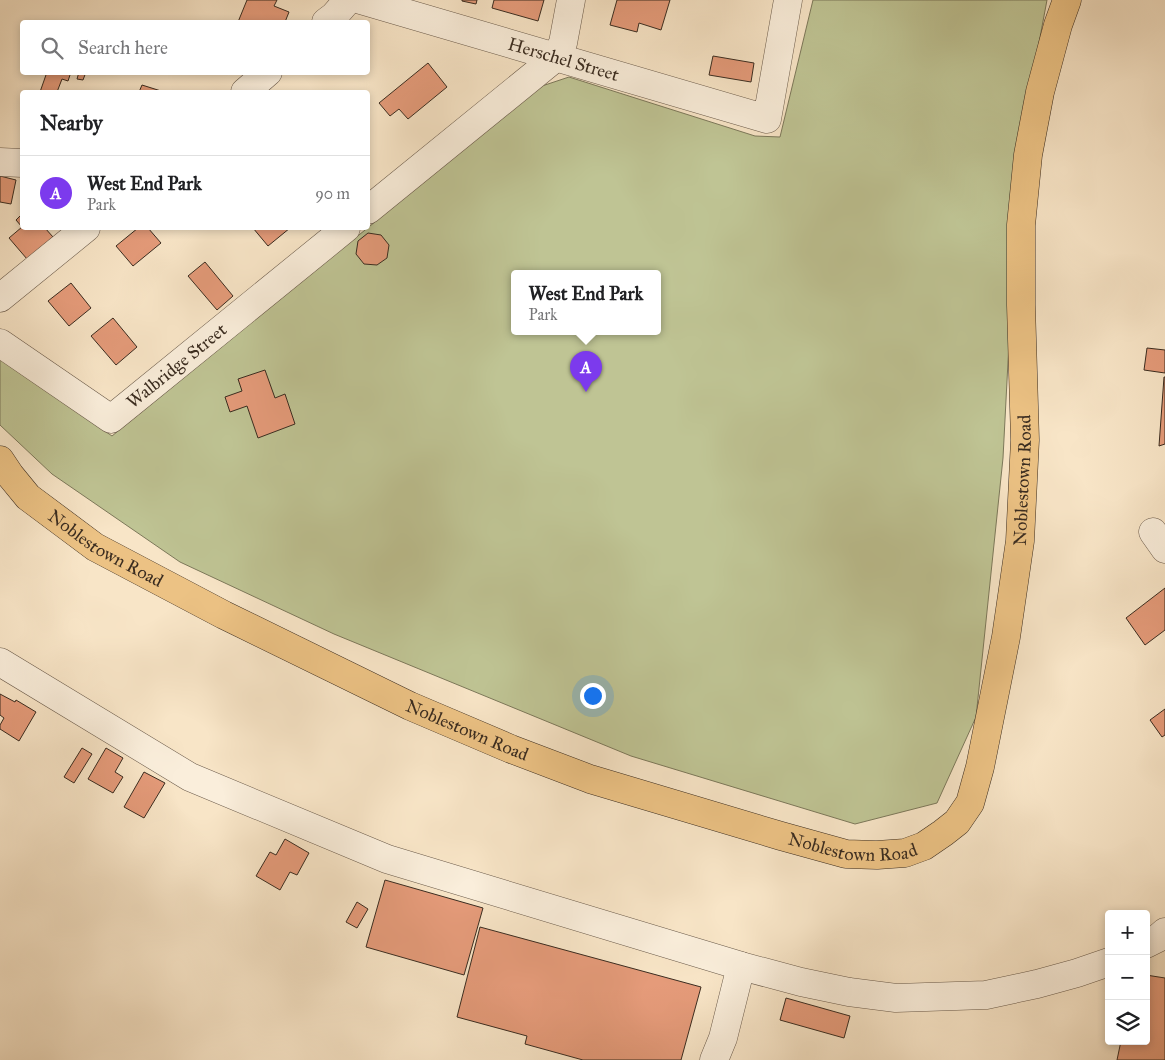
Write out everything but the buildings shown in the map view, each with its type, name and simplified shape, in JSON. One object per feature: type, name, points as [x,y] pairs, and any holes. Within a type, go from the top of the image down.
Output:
[{"type":"main road","name":"Noblestown Road","points":[[0,460],[28,497],[95,547],[224,615],[383,693],[511,749],[590,780],[846,854],[877,856],[905,852],[924,846],[957,822],[970,803],[980,767],[1006,637],[1020,541],[1025,440],[1021,225],[1028,155],[1040,92],[1058,25],[1067,0]]},
{"type":"street","points":[[329,20],[348,0]]},
{"type":"street","name":"Herschel Street","points":[[361,0],[767,119],[788,0]]},
{"type":"street","points":[[370,208],[555,58],[563,42],[571,0]]},
{"type":"street","points":[[247,90],[265,75]]},
{"type":"street","points":[[0,162],[20,164]]},
{"type":"street","points":[[0,298],[84,230]]},
{"type":"street","name":"Walbridge Street","points":[[0,343],[111,418],[344,230]]},
{"type":"street","points":[[0,662],[190,777],[387,860],[742,966],[801,982],[849,992],[896,998],[986,995],[1037,984],[1105,963]]},
{"type":"street","points":[[1150,942],[1165,932]]},
{"type":"street","points":[[714,1060],[723,1038],[742,966]]},
{"type":"green space","points":[[813,0],[1047,0],[1019,149],[1003,458],[976,717],[937,803],[855,824],[631,756],[334,634],[180,562],[52,474],[0,425],[0,359],[112,436],[365,230],[370,230],[370,226],[542,86],[569,77],[755,136],[780,137]]},
{"type":"place","name":"West End Park","points":[[586,392]]}]
